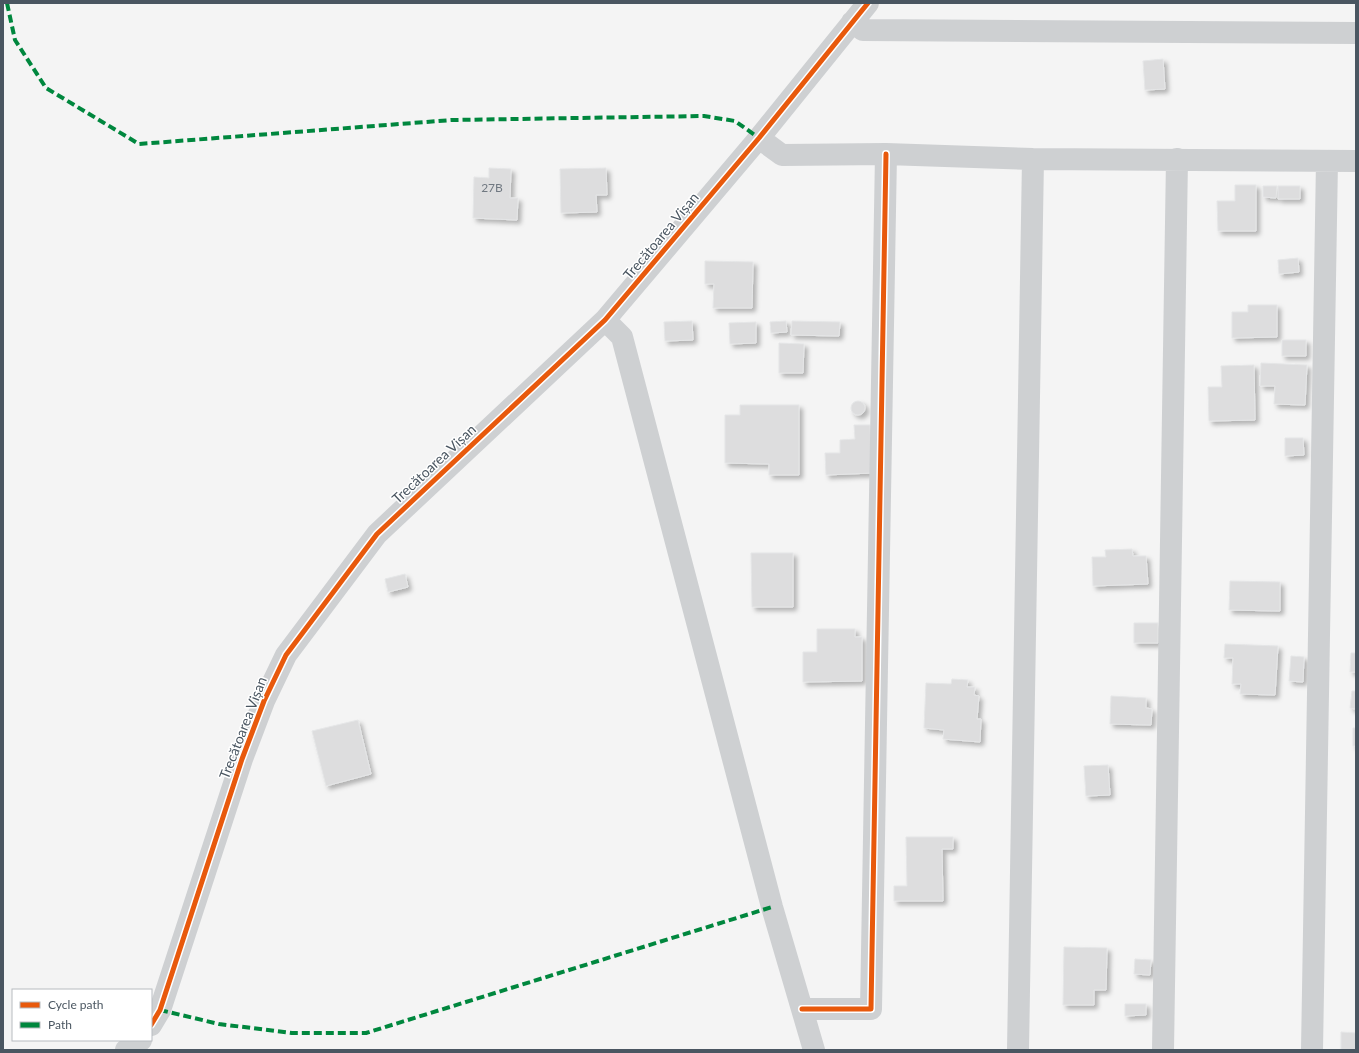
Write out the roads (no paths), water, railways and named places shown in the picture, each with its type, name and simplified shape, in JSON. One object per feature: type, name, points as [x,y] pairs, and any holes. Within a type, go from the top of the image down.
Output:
[{"type":"street","name":"Trecătoarea Vișan","points":[[152,1022],[160,1010],[242,759],[264,701],[286,655],[377,534],[605,320],[759,138],[868,3]]},
{"type":"street","points":[[852,22],[863,30],[1356,33]]},
{"type":"street","points":[[759,138],[782,155],[886,154],[1033,159],[1356,161]]},
{"type":"street","points":[[802,1009],[871,1009],[886,154]]},
{"type":"street","points":[[1018,1050],[1033,159]]},
{"type":"street","points":[[1163,1050],[1177,159]]},
{"type":"street","points":[[1312,1050],[1328,161]]},
{"type":"street","points":[[605,320],[622,337],[772,907],[814,1050]]},
{"type":"street","points":[[126,1050],[140,1041]]}]
